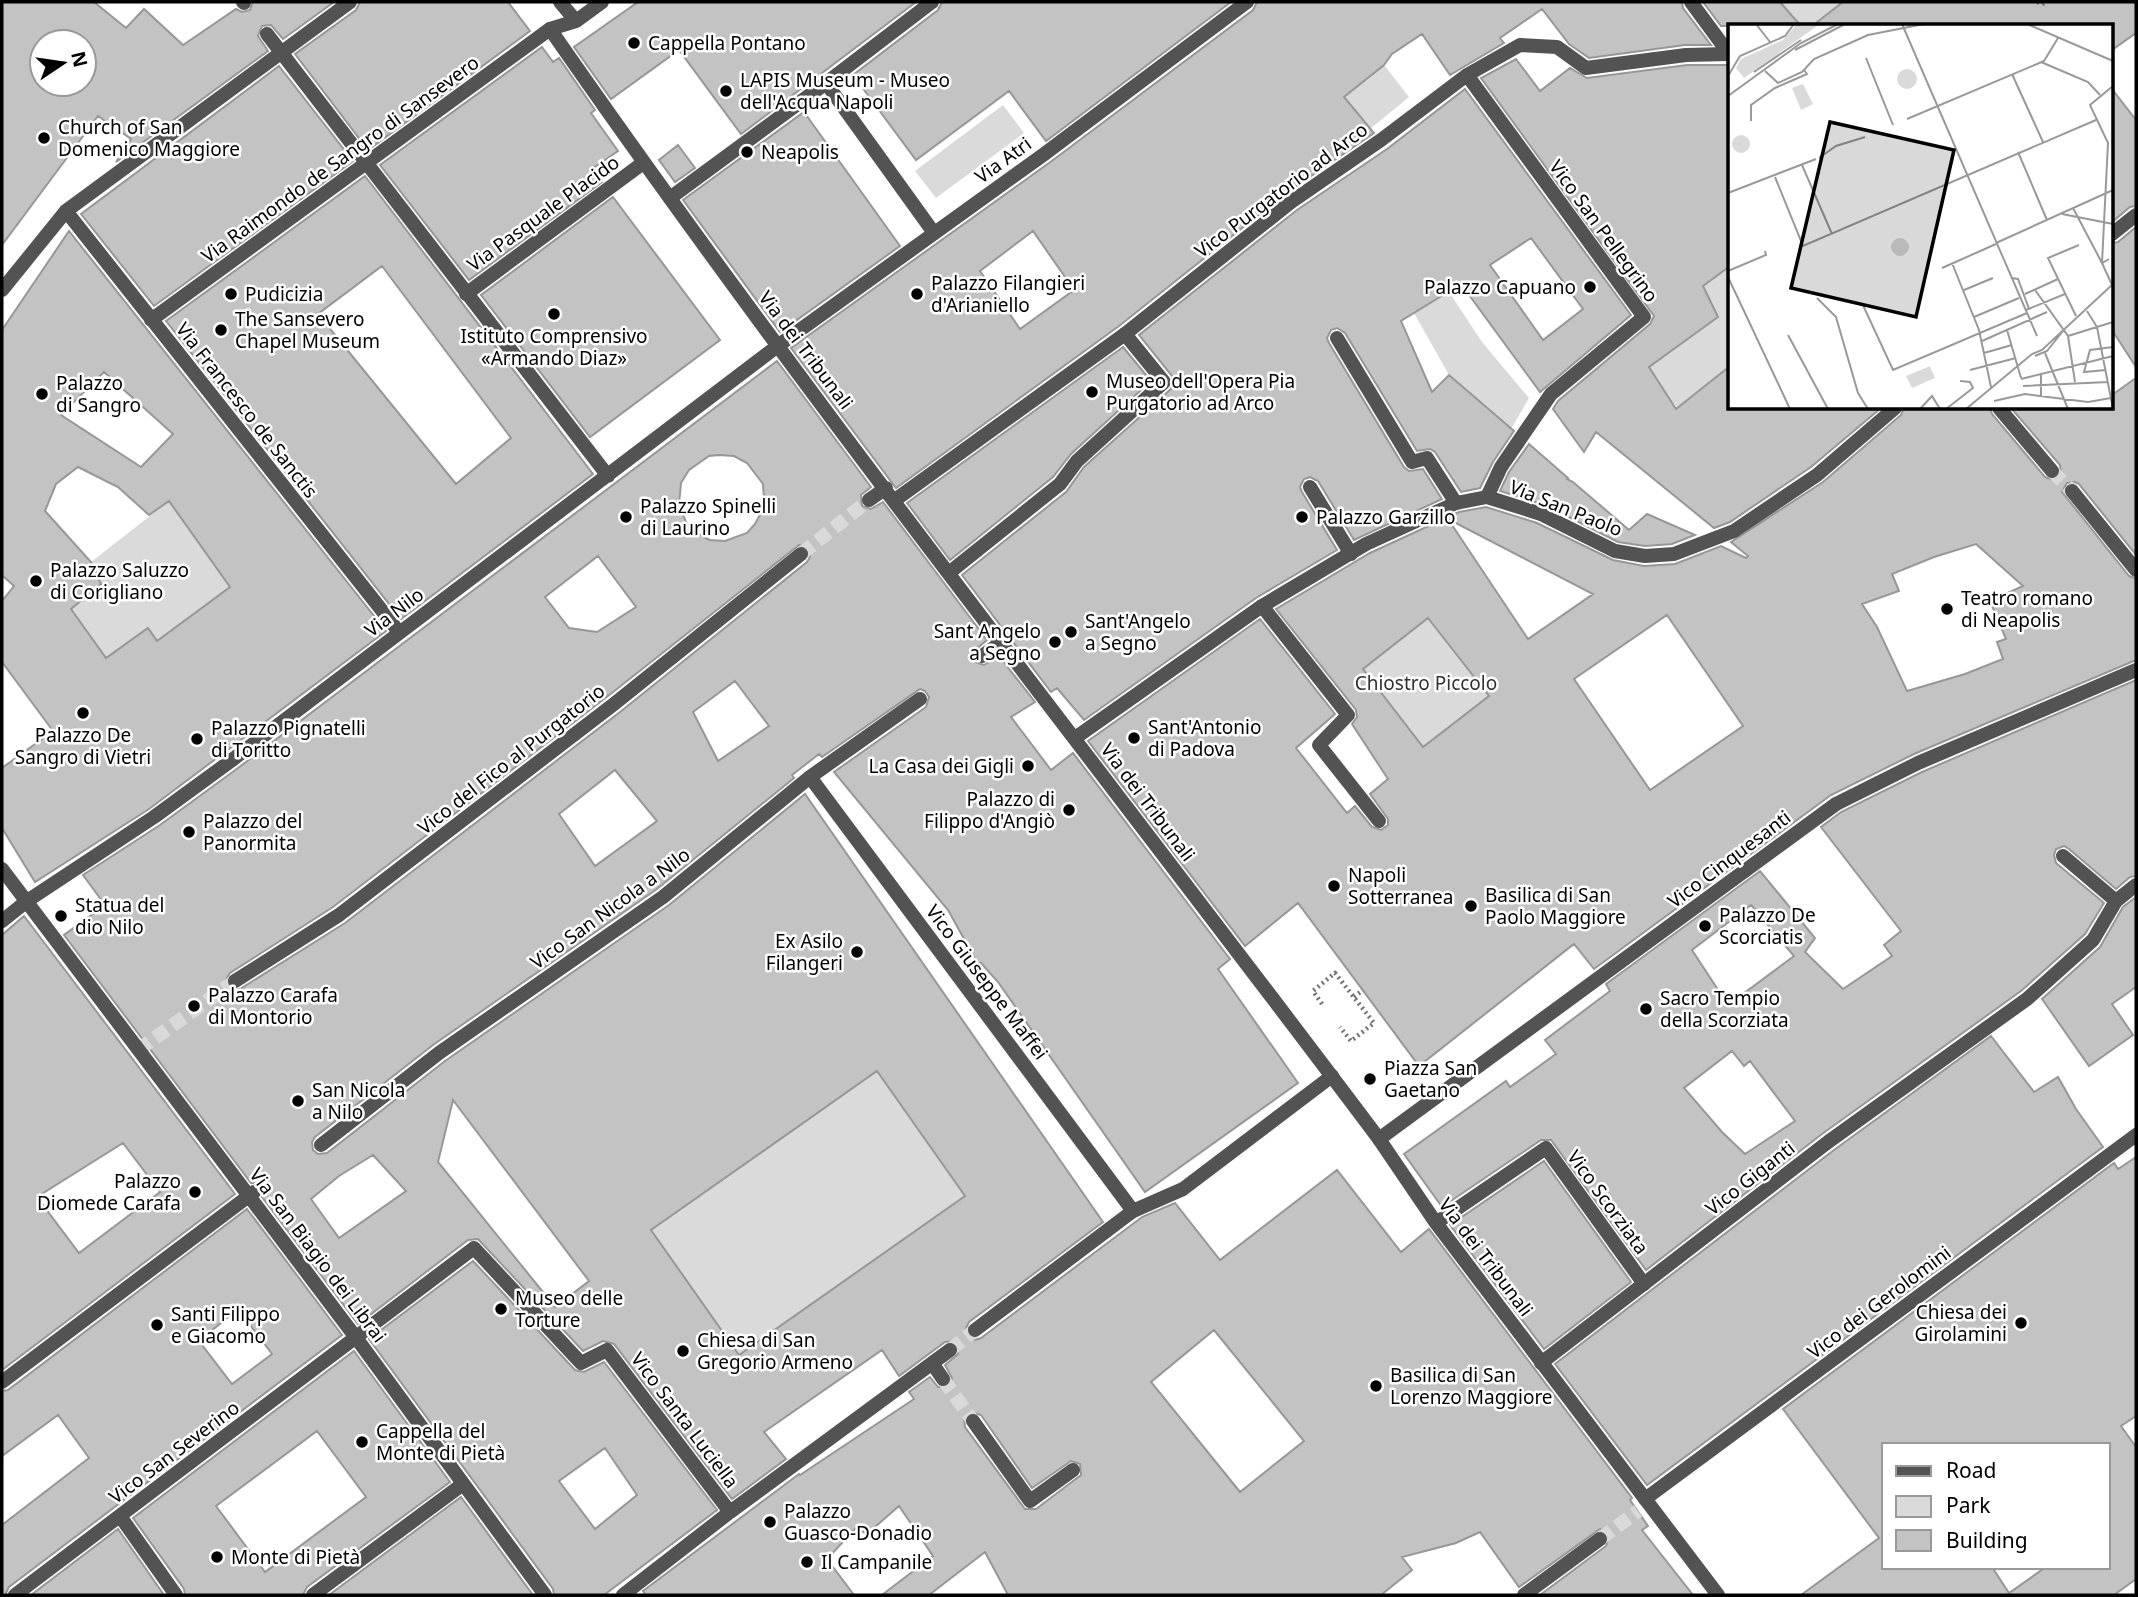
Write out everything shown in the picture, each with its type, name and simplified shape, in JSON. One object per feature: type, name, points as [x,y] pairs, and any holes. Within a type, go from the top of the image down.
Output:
[{"type":"street","points":[[2,290],[66,211],[350,2]]},
{"type":"street","points":[[560,2],[576,21]]},
{"type":"street","name":"Via Raimondo de Sangro di Sansevero","points":[[151,320],[550,29],[576,21],[602,2]]},
{"type":"street","points":[[670,198],[932,2]]},
{"type":"street","name":"Via Atri","points":[[779,345],[1043,155],[1247,2]]},
{"type":"street","points":[[1692,2],[1728,53]]},
{"type":"street","name":"Via dei Tribunali","points":[[550,29],[643,163],[1332,1076],[1436,1223],[1644,1504],[1718,1595]]},
{"type":"street","points":[[267,34],[608,476]]},
{"type":"street","name":"Vico Purgatorio ad Arco","points":[[895,500],[1125,334],[1291,202],[1381,140],[1467,75],[1520,45],[1557,47],[1586,68],[1686,55],[1728,54]]},
{"type":"street","name":"Vico San Pellegrino","points":[[1467,75],[1644,317],[1551,394],[1501,467],[1488,497]]},
{"type":"street","points":[[826,83],[934,233]]},
{"type":"street","name":"Via Pasquale Placido","points":[[466,293],[643,163]]},
{"type":"street","name":"Via Francesco de Sanctis","points":[[66,211],[399,632]]},
{"type":"street","points":[[2114,232],[2136,215]]},
{"type":"street","points":[[950,572],[1060,484],[1077,461],[1164,382],[1125,334]]},
{"type":"street","points":[[1337,338],[1412,462],[1427,458],[1455,503]]},
{"type":"street","name":"Via Nilo","points":[[2,920],[154,817],[779,345]]},
{"type":"street","name":"Via San Paolo","points":[[1075,738],[1262,606],[1351,554],[1455,503],[1488,497],[1541,514],[1615,551],[1645,556],[1674,554],[1734,531],[1817,475],[1893,410]]},
{"type":"street","points":[[2001,410],[2052,471]]},
{"type":"street","points":[[1310,487],[1351,554]]},
{"type":"street","points":[[869,500],[886,488]]},
{"type":"street","points":[[2072,491],[2136,570]]},
{"type":"street","name":"Vico del Fico al Purgatorio","points":[[235,981],[349,908],[614,704],[801,554]]},
{"type":"street","points":[[1262,606],[1348,715],[1320,745],[1379,821]]},
{"type":"street","points":[[982,656],[1002,642]]},
{"type":"street","name":"Vico Cinquesanti","points":[[1379,1139],[1836,804],[1918,763],[2136,670]]},
{"type":"street","name":"Vico San Nicola a Nilo","points":[[321,1145],[439,1053],[663,897],[810,777],[920,699]]},
{"type":"street","name":"Vico Giuseppe Maffei","points":[[810,777],[1133,1211]]},
{"type":"street","points":[[2063,856],[2116,901],[2136,885]]},
{"type":"street","name":"Via San Biagio dei Librai","points":[[2,869],[251,1194],[545,1595]]},
{"type":"street","name":"Vico Giganti","points":[[1541,1363],[1828,1142],[2027,999],[2092,940],[2116,901]]},
{"type":"street","points":[[975,1330],[1133,1211],[1183,1189],[1332,1076]]},
{"type":"street","name":"Vico dei Gerolomini","points":[[1644,1504],[2136,1135]]},
{"type":"street","name":"Vico Scorziata","points":[[1436,1223],[1546,1148],[1644,1284]]},
{"type":"street","points":[[2,1382],[251,1194]]},
{"type":"street","name":"Vico Santa Luciella","points":[[357,1339],[474,1248],[581,1363],[607,1350],[730,1512]]},
{"type":"street","name":"Vico San Severino","points":[[15,1595],[357,1339]]},
{"type":"street","points":[[623,1595],[730,1512],[950,1350]]},
{"type":"street","points":[[932,1363],[943,1378]]},
{"type":"street","points":[[974,1421],[1030,1501],[1073,1470]]},
{"type":"street","points":[[313,1595],[463,1483]]},
{"type":"street","points":[[120,1516],[176,1595]]},
{"type":"street","points":[[1524,1595],[1600,1539]]},
{"type":"path","points":[[2038,2],[2040,5],[2046,2]]},
{"type":"path","points":[[1322,1004],[1312,990],[1335,973],[1374,1023],[1350,1041],[1340,1027]]},
{"type":"path","points":[[1354,997],[1363,990]]},
{"type":"green space","points":[[1780,2],[1843,2],[1813,24],[1799,24]]},
{"type":"green space","points":[[1384,65],[1409,97],[1370,129],[1345,97]]},
{"type":"green space","points":[[1003,105],[1024,133],[936,198],[915,171]]},
{"type":"green space","points":[[1430,263],[1482,342],[1529,398],[1511,429],[1449,375],[1414,313]]},
{"type":"green space","points":[[1728,267],[1728,368],[1678,408],[1649,367],[1718,317],[1703,286]]},
{"type":"green space","points":[[169,501],[230,587],[157,641],[148,628],[106,658],[88,632],[65,646],[51,625],[101,584],[91,562]]},
{"type":"green space","name":"Chiostro Piccolo","points":[[1428,618],[1489,696],[1423,747],[1363,669]]},
{"type":"green space","points":[[877,1071],[965,1196],[739,1355],[651,1230]]},
{"type":"building","name":"Church of San Domenico Maggiore","points":[[2,2],[94,2],[126,28],[144,9],[183,45],[236,9],[242,12],[250,10],[253,2],[334,2],[283,39],[271,25],[262,26],[258,36],[268,51],[116,162],[131,139],[98,116],[2,245]]},
{"type":"building","points":[[360,2],[508,2],[530,31],[368,150],[295,54],[356,10]]},
{"type":"building","points":[[638,2],[916,2],[741,134],[679,50],[611,99],[574,47]]},
{"type":"building","points":[[942,2],[1231,2],[1046,141],[1009,91],[916,160],[853,75],[938,10]]},
{"type":"building","points":[[1257,2],[1682,2],[1683,8],[1711,45],[1685,45],[1589,58],[1569,44],[1542,9],[1500,38],[1504,43],[1450,75],[1422,34],[1392,54],[1384,65],[1344,97],[1374,133],[1285,194],[1119,326],[896,488],[791,348],[1049,163],[1253,10]],"holes":[[[1033,231],[1074,290],[1020,329],[980,271]]]},
{"type":"building","points":[[1703,2],[1780,2],[1799,24],[1728,24],[1721,26]]},
{"type":"building","points":[[1843,2],[2136,2],[2136,33],[2114,49],[2114,24],[1815,24]]},
{"type":"building","points":[[542,47],[553,62],[559,58],[595,110],[591,113],[618,151],[592,169],[602,182],[469,280],[380,165]]},
{"type":"building","points":[[1516,59],[1540,91],[1570,68],[1587,78],[1687,65],[1728,65],[1728,267],[1703,286],[1718,317],[1649,367],[1676,409],[1728,368],[1728,410],[1879,410],[1811,467],[1730,522],[1714,528],[1596,432],[1584,452],[1553,409],[1558,401],[1650,324],[1654,316],[1481,78]]},
{"type":"building","points":[[279,66],[353,161],[154,306],[81,214]]},
{"type":"building","points":[[1465,89],[1631,315],[1540,392],[1461,284],[1401,321],[1432,392],[1449,375],[1514,431],[1493,462],[1480,488],[1461,492],[1435,452],[1430,449],[1417,451],[1345,333],[1337,328],[1331,330],[1327,338],[1329,343],[1404,467],[1409,471],[1423,469],[1442,499],[1354,540],[1318,481],[1310,477],[1304,479],[1300,487],[1302,492],[1337,550],[1256,598],[1084,720],[1057,688],[1051,692],[962,575],[1066,492],[1084,467],[1171,389],[1174,381],[1172,376],[1139,335],[1297,210],[1387,149]],"holes":[[[1531,238],[1583,309],[1543,340],[1490,265]]]},
{"type":"building","points":[[2114,92],[2136,120],[2136,206],[2130,207],[2114,220]]},
{"type":"building","points":[[804,112],[900,246],[780,332],[683,200]]},
{"type":"building","points":[[678,145],[695,168],[675,182],[659,160]]},
{"type":"building","points":[[365,176],[593,474],[401,619],[166,321]],"holes":[[[382,266],[511,438],[456,484],[318,314]]]},
{"type":"building","name":"Istituto Comprensivo «Armando Diaz»","points":[[613,197],[720,340],[590,437],[481,295]]},
{"type":"building","points":[[2136,227],[2136,367],[2114,333],[2114,243]]},
{"type":"building","points":[[69,231],[386,631],[149,809],[35,882],[2,828],[2,768],[53,731],[2,662],[2,601],[14,586],[2,575],[2,330]],"holes":[[[104,372],[173,434],[141,467],[61,415]],[[78,467],[118,487],[149,515],[169,501],[230,587],[157,641],[148,628],[106,658],[71,609],[101,584],[91,562],[45,511],[56,484]]]},
{"type":"building","points":[[1123,347],[1151,381],[1071,454],[1053,477],[950,560],[907,503]]},
{"type":"building","points":[[777,361],[871,487],[861,495],[862,506],[871,509],[883,502],[987,640],[974,651],[975,662],[984,665],[999,656],[1035,702],[1011,717],[1051,770],[1073,753],[1230,959],[1218,969],[1298,1083],[1145,1192],[998,982],[981,963],[978,964],[948,910],[834,772],[926,707],[929,697],[920,689],[822,757],[819,754],[792,775],[794,778],[657,889],[433,1045],[315,1137],[312,1142],[313,1150],[318,1154],[327,1153],[445,1061],[669,905],[805,794],[1103,1222],[969,1322],[965,1330],[968,1336],[975,1340],[981,1338],[1142,1217],[1175,1203],[1220,1260],[1337,1170],[1401,1252],[1429,1229],[1632,1498],[1630,1500],[1648,1526],[1642,1530],[1693,1595],[1540,1595],[1606,1546],[1609,1537],[1600,1529],[1519,1587],[1480,1532],[1456,1543],[1402,1557],[1412,1570],[1381,1595],[1008,1595],[985,1552],[929,1595],[882,1595],[933,1556],[899,1506],[867,1534],[856,1528],[827,1559],[854,1595],[646,1595],[643,1591],[799,1474],[914,1399],[909,1392],[930,1377],[938,1387],[949,1386],[952,1378],[945,1365],[958,1354],[957,1344],[953,1341],[945,1342],[899,1376],[882,1350],[764,1432],[786,1459],[732,1499],[614,1344],[603,1341],[583,1351],[478,1239],[468,1240],[358,1324],[262,1197],[262,1187],[251,1183],[64,935],[105,905],[83,875],[160,825]],"holes":[[[709,456],[734,456],[747,463],[763,484],[764,499],[762,511],[747,533],[725,541],[710,540],[701,536],[686,522],[679,504],[681,483],[689,470]],[[799,545],[809,549],[810,557],[807,562],[620,712],[345,923],[235,991],[227,987],[225,981],[230,973],[333,907]],[[598,556],[636,607],[597,632],[569,628],[545,597]],[[735,681],[769,726],[718,761],[693,712]],[[615,770],[657,821],[595,866],[559,814]],[[877,1071],[965,1196],[739,1355],[651,1230]],[[453,1100],[589,1281],[555,1307],[438,1162]],[[373,1155],[406,1191],[339,1238],[311,1199],[339,1176]],[[1214,1330],[1304,1441],[1240,1492],[1151,1382]],[[971,1412],[981,1415],[1032,1488],[1071,1461],[1080,1464],[1081,1475],[1036,1509],[1025,1509],[965,1427],[964,1418]]]},
{"type":"building","points":[[2136,378],[2136,555],[2079,484],[2067,483],[2062,492],[2129,576],[2136,579],[2136,660],[1914,754],[1831,795],[1594,969],[1574,944],[1419,1066],[1298,903],[1245,946],[1088,741],[1260,619],[1335,714],[1296,748],[1347,813],[1355,806],[1372,827],[1381,830],[1388,825],[1388,819],[1370,794],[1388,779],[1352,724],[1357,717],[1356,710],[1276,609],[1370,553],[1459,512],[1486,507],[1537,523],[1613,560],[1644,566],[1675,564],[1721,546],[1746,558],[1748,556],[1731,542],[1823,482],[1901,415],[1903,410],[1991,410],[2045,477],[2054,480],[2061,474],[2060,465],[2013,410],[2114,410],[2114,394]],"holes":[[[1448,519],[1593,594],[1528,639]],[[1976,544],[2023,586],[1990,601],[2006,639],[1997,642],[2003,659],[1965,674],[1907,691],[1877,627],[1862,604],[1899,591],[1892,574]],[[1667,615],[1743,726],[1650,790],[1574,679]],[[1428,618],[1489,696],[1423,747],[1363,669]]]},
{"type":"building","points":[[1529,444],[1629,530],[1647,514],[1695,535],[1672,544],[1645,546],[1618,542],[1545,505],[1500,491],[1509,472]]},
{"type":"building","points":[[2136,680],[2136,876],[2130,877],[2116,889],[2069,849],[2064,846],[2056,849],[2056,863],[2104,903],[2085,934],[2021,991],[1822,1134],[1646,1270],[1551,1140],[1541,1140],[1442,1207],[1404,1154],[1506,1081],[1510,1087],[1556,1054],[1545,1040],[1610,991],[1606,984],[1760,871],[1815,938],[1805,952],[1843,989],[1892,956],[1884,945],[1901,931],[1821,827],[1841,812],[1922,772]],"holes":[[[1751,905],[1794,956],[1728,1005],[1692,950]],[[1732,1051],[1744,1066],[1750,1061],[1795,1121],[1745,1154],[1684,1088]]]},
{"type":"building","points":[[2136,897],[2136,987],[2112,1004],[2133,1035],[2089,1066],[2042,999],[2100,947],[2123,907]]},
{"type":"building","points":[[24,916],[235,1194],[2,1370],[2,935]],"holes":[[[123,1143],[160,1192],[79,1253],[37,1197]]]},
{"type":"building","points":[[1991,1036],[2034,1092],[2058,1077],[2076,1109],[2103,1147],[1647,1485],[1555,1364],[1834,1150]]},
{"type":"building","name":"Chiesa dei Girolamini","points":[[2136,1157],[2136,1416],[2121,1426],[2136,1447],[2136,1579],[2114,1595],[1801,1595],[1879,1538],[1783,1409],[2114,1163],[2118,1169]]},
{"type":"building","points":[[1544,1161],[1631,1282],[1544,1349],[1450,1225]]},
{"type":"building","points":[[247,1209],[342,1335],[9,1587],[5,1595],[2,1595],[2,1525],[89,1458],[58,1415],[2,1456],[2,1391],[8,1390]],"holes":[[[238,1309],[272,1354],[232,1384],[199,1341]]]},
{"type":"building","points":[[473,1261],[575,1370],[584,1372],[604,1362],[717,1510],[604,1595],[554,1595],[553,1589],[369,1339]],"holes":[[[605,1448],[637,1495],[595,1529],[559,1481]]]},
{"type":"building","points":[[354,1351],[450,1482],[307,1587],[303,1595],[185,1595],[184,1589],[133,1518]],"holes":[[[317,1431],[366,1497],[265,1572],[216,1506]]]},
{"type":"building","points":[[461,1497],[533,1595],[329,1595]]},
{"type":"building","points":[[118,1529],[164,1595],[31,1595]]},
{"type":"tunnel","points":[[2052,471],[2072,491]]},
{"type":"tunnel","points":[[801,554],[869,500]]},
{"type":"tunnel","points":[[138,1050],[235,981]]},
{"type":"tunnel","points":[[950,1350],[975,1330]]},
{"type":"tunnel","points":[[943,1379],[973,1421]]},
{"type":"tunnel","points":[[1600,1539],[1638,1511]]},
{"type":"place","name":"Cappella Pontano","points":[[634,43]]},
{"type":"place","name":"LAPIS Museum - Museo dell'Acqua Napoli","points":[[726,91]]},
{"type":"place","name":"Church of San Domenico Maggiore","points":[[44,138]]},
{"type":"place","name":"Neapolis","points":[[747,152]]},
{"type":"place","name":"Palazzo Capuano","points":[[1590,287]]},
{"type":"place","name":"Pudicizia","points":[[231,294]]},
{"type":"place","name":"Palazzo Filangieri d'Arianiello","points":[[917,294]]},
{"type":"place","name":"Istituto Comprensivo «Armando Diaz»","points":[[554,314]]},
{"type":"place","name":"The Sansevero Chapel Museum","points":[[221,330]]},
{"type":"place","name":"Museo dell'Opera Pia Purgatorio ad Arco","points":[[1092,392]]},
{"type":"place","name":"Palazzo di Sangro","points":[[42,394]]},
{"type":"place","name":"Palazzo Spinelli di Laurino","points":[[626,517]]},
{"type":"place","name":"Palazzo Garzillo","points":[[1302,517]]},
{"type":"place","name":"Palazzo Saluzzo di Corigliano","points":[[36,581]]},
{"type":"place","name":"Teatro romano di Neapolis","points":[[1947,609]]},
{"type":"place","name":"Sant'Angelo a Segno","points":[[1071,632]]},
{"type":"place","name":"Sant Angelo a Segno","points":[[1055,642]]},
{"type":"place","name":"Palazzo De Sangro di Vietri","points":[[83,713]]},
{"type":"place","name":"Sant'Antonio di Padova","points":[[1134,738]]},
{"type":"place","name":"Palazzo Pignatelli di Toritto","points":[[197,739]]},
{"type":"place","name":"La Casa dei Gigli","points":[[1028,766]]},
{"type":"place","name":"Palazzo di Filippo d'Angiò","points":[[1069,810]]},
{"type":"place","name":"Palazzo del Panormita","points":[[189,832]]},
{"type":"place","name":"Napoli Sotterranea","points":[[1334,886]]},
{"type":"place","name":"Basilica di San Paolo Maggiore","points":[[1471,906]]},
{"type":"place","name":"Statua del dio Nilo","points":[[61,916]]},
{"type":"place","name":"Palazzo De Scorciatis","points":[[1705,926]]},
{"type":"place","name":"Ex Asilo Filangeri","points":[[857,952]]},
{"type":"place","name":"Palazzo Carafa di Montorio","points":[[194,1006]]},
{"type":"place","name":"Sacro Tempio della Scorziata","points":[[1646,1009]]},
{"type":"place","name":"Piazza San Gaetano","points":[[1370,1079]]},
{"type":"place","name":"San Nicola a Nilo","points":[[298,1101]]},
{"type":"place","name":"Palazzo Diomede Carafa","points":[[195,1192]]},
{"type":"place","name":"Museo delle Torture","points":[[501,1309]]},
{"type":"place","name":"Chiesa dei Girolamini","points":[[2021,1323]]},
{"type":"place","name":"Santi Filippo e Giacomo","points":[[157,1325]]},
{"type":"place","name":"Chiesa di San Gregorio Armeno","points":[[683,1351]]},
{"type":"place","name":"Basilica di San Lorenzo Maggiore","points":[[1376,1386]]},
{"type":"place","name":"Cappella del Monte di Pietà","points":[[362,1442]]},
{"type":"place","name":"Palazzo Guasco-Donadio","points":[[770,1522]]},
{"type":"place","name":"Monte di Pietà","points":[[217,1557]]},
{"type":"place","name":"Il Campanile","points":[[807,1562]]}]
